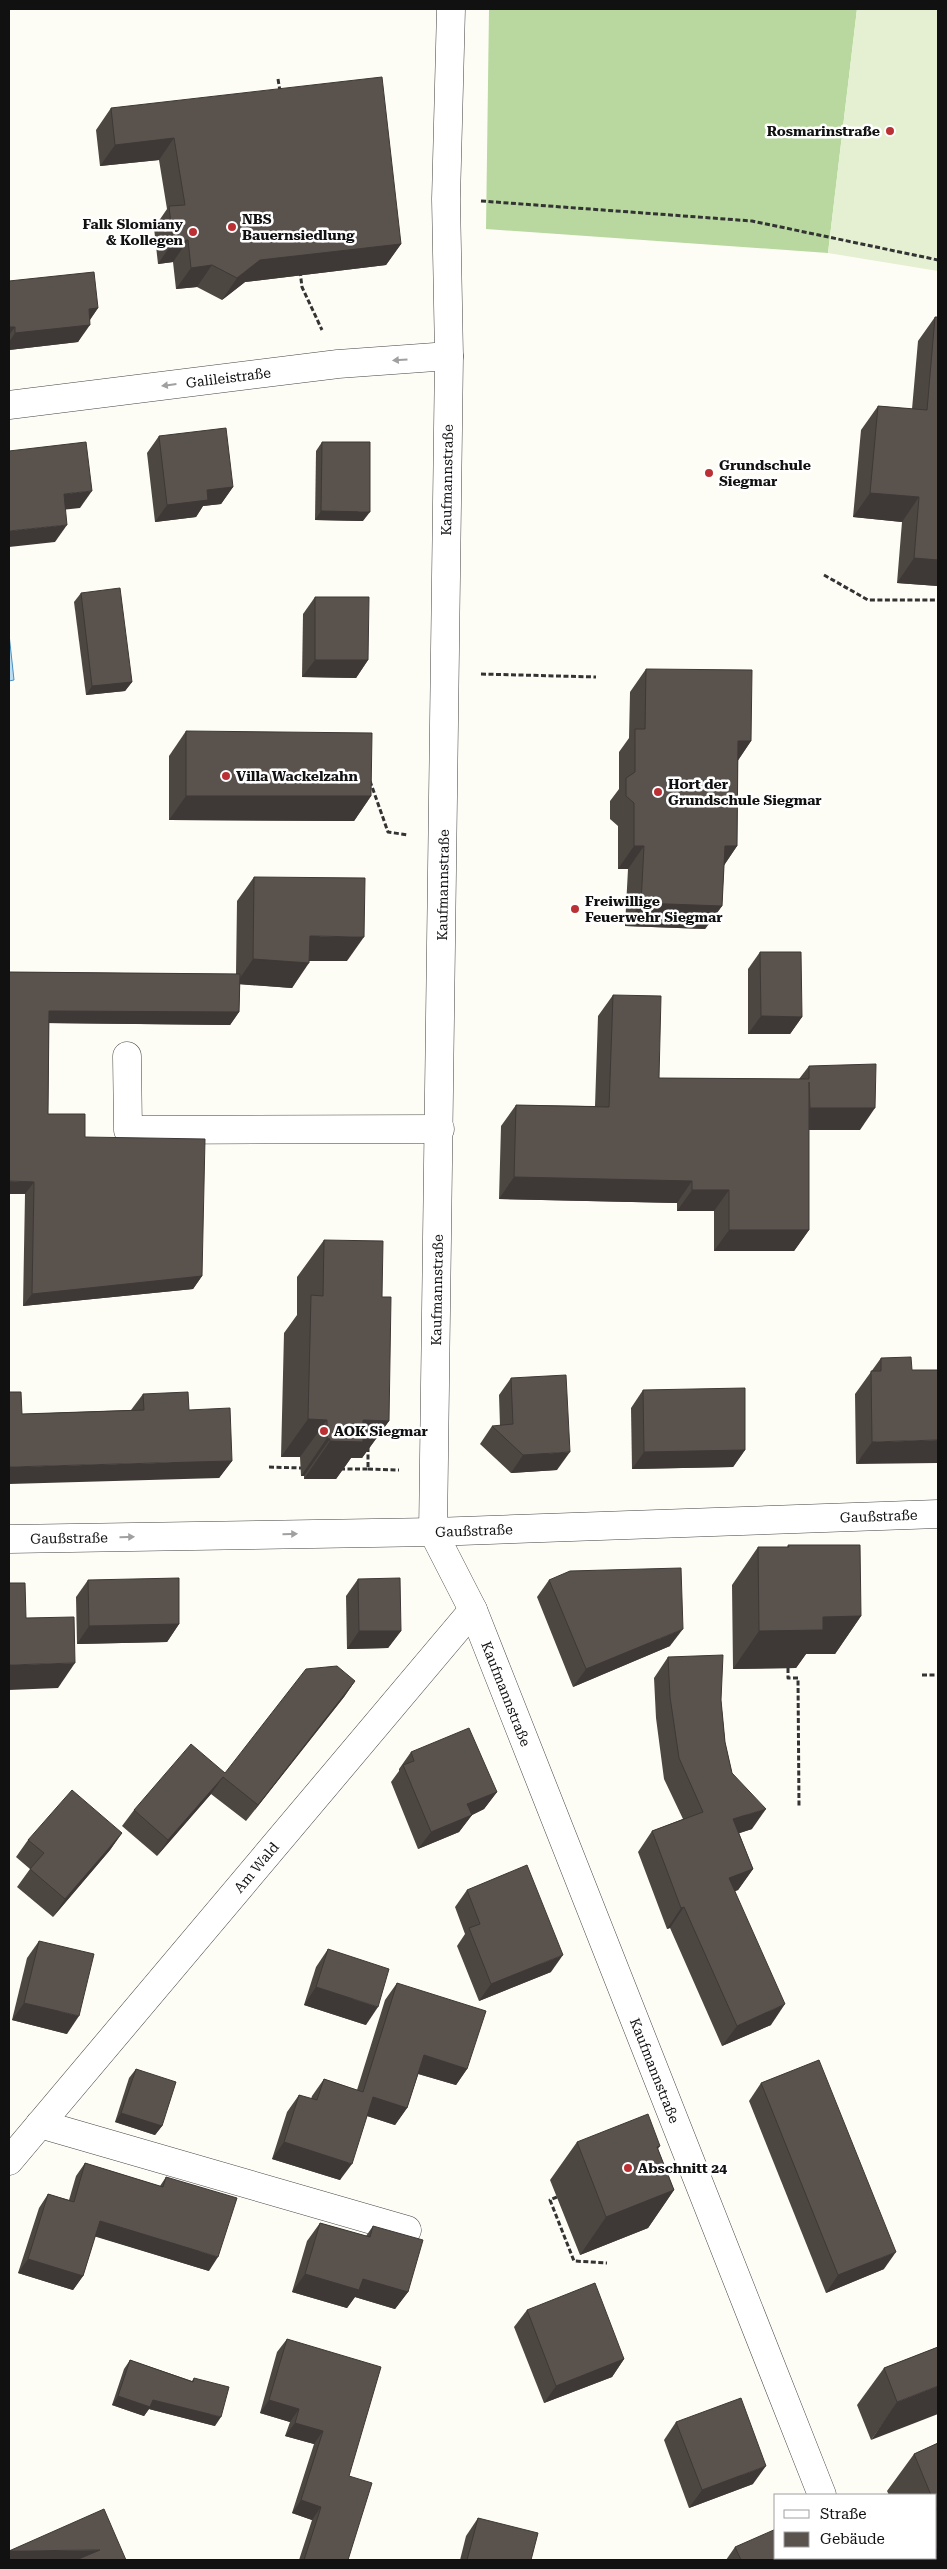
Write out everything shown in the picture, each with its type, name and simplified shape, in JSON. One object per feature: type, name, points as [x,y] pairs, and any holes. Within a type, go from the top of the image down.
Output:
[{"type":"street","name":"Kaufmannstraße","points":[[452,9],[446,199],[449,356],[440,1129],[433,1532],[473,1610],[822,2494]]},
{"type":"street","name":"Galileistraße","points":[[9,405],[338,364],[449,356]]},
{"type":"street","points":[[127,1056],[128,1130],[440,1129]]},
{"type":"street","name":"Gaußstraße","points":[[9,1539],[433,1532],[938,1514]]},
{"type":"street","name":"Am Wald","points":[[9,2161],[473,1610]]},
{"type":"street","points":[[40,2124],[407,2230]]},
{"type":"path","points":[[278,79],[280,98]]},
{"type":"path","points":[[446,199],[752,221],[938,260]]},
{"type":"path","points":[[300,268],[302,287],[338,364]]},
{"type":"path","points":[[824,576],[868,600],[938,600]]},
{"type":"path","points":[[445,674],[596,677]]},
{"type":"path","points":[[368,778],[388,832],[400,835],[443,835]]},
{"type":"path","points":[[368,1442],[368,1469]]},
{"type":"path","points":[[270,1467],[301,1468]]},
{"type":"path","points":[[336,1469],[379,1469]]},
{"type":"path","points":[[788,1668],[788,1678],[798,1678],[800,1807]]},
{"type":"path","points":[[922,1675],[938,1674]]},
{"type":"path","points":[[557,2198],[550,2200],[574,2261],[607,2263]]},
{"type":"green space","points":[[489,9],[857,9],[828,253],[486,229]]},
{"type":"green space","name":"Rosmarinstraße","points":[[857,9],[938,9],[938,271],[828,253]]},
{"type":"water","points":[[9,634],[14,680],[9,681]]},
{"type":"building","points":[[382,77],[401,244],[260,260],[237,278],[212,265],[191,268],[188,240],[173,242],[169,206],[185,205],[174,138],[115,145],[111,108]]},
{"type":"building","points":[[94,272],[98,308],[89,309],[90,325],[15,333],[15,327],[9,327],[9,281]]},
{"type":"building","points":[[935,317],[938,317],[938,560],[914,558],[919,497],[870,493],[878,406],[927,410]]},
{"type":"building","points":[[226,428],[233,487],[207,490],[208,500],[167,505],[159,436]]},
{"type":"building","points":[[86,442],[92,491],[64,494],[67,525],[9,531],[9,451]]},
{"type":"building","points":[[322,442],[370,442],[370,512],[321,511]]},
{"type":"building","points":[[120,588],[132,682],[92,686],[81,593]]},
{"type":"building","points":[[315,597],[369,597],[368,660],[315,660]]},
{"type":"building","points":[[646,669],[752,670],[751,741],[738,741],[737,846],[725,846],[722,906],[641,903],[644,846],[634,846],[634,803],[626,796],[626,778],[635,772],[635,729],[645,729]]},
{"type":"building","points":[[186,731],[372,733],[371,796],[186,796]]},
{"type":"building","points":[[254,877],[365,878],[364,937],[310,936],[309,963],[253,959]]},
{"type":"building","points":[[760,952],[801,952],[802,1017],[761,1016]]},
{"type":"building","points":[[9,972],[240,974],[239,1012],[49,1011],[48,1114],[85,1114],[85,1137],[205,1139],[202,1276],[32,1294],[34,1182],[9,1181]]},
{"type":"building","points":[[613,995],[661,996],[659,1078],[809,1079],[809,1066],[876,1064],[875,1108],[810,1108],[809,1082],[809,1230],[729,1230],[729,1190],[692,1190],[692,1181],[514,1177],[516,1105],[609,1107]]},
{"type":"building","points":[[324,1240],[383,1241],[382,1297],[391,1297],[389,1421],[363,1420],[363,1442],[330,1441],[327,1438],[327,1420],[308,1419],[311,1295],[323,1296]]},
{"type":"building","points":[[911,1357],[912,1370],[938,1370],[938,1440],[872,1442],[871,1371],[881,1371],[881,1358]]},
{"type":"building","points":[[566,1375],[570,1452],[523,1455],[492,1426],[513,1424],[511,1378]]},
{"type":"building","points":[[745,1388],[745,1450],[644,1452],[643,1390]]},
{"type":"building","points":[[9,1392],[21,1392],[22,1414],[144,1410],[143,1394],[188,1392],[189,1410],[230,1408],[232,1461],[9,1467]]},
{"type":"building","points":[[788,1545],[860,1545],[861,1616],[823,1617],[823,1630],[759,1631],[758,1547],[789,1547]]},
{"type":"building","points":[[681,1568],[683,1629],[586,1669],[549,1580],[570,1571]]},
{"type":"building","points":[[179,1578],[179,1624],[89,1626],[88,1580]]},
{"type":"building","points":[[400,1578],[401,1631],[359,1631],[358,1579]]},
{"type":"building","points":[[9,1583],[25,1583],[26,1618],[74,1617],[75,1663],[9,1665]]},
{"type":"building","points":[[723,1655],[721,1700],[725,1742],[732,1773],[766,1809],[733,1819],[753,1869],[729,1878],[785,2004],[737,2026],[684,1907],[681,1908],[652,1831],[703,1812],[679,1758],[670,1697],[668,1657]]},
{"type":"building","points":[[337,1666],[355,1681],[258,1805],[223,1777],[168,1840],[134,1810],[191,1744],[225,1773],[306,1669]]},
{"type":"building","points":[[469,1728],[497,1792],[467,1804],[472,1815],[431,1832],[403,1765],[414,1761],[411,1752]]},
{"type":"building","points":[[72,1790],[122,1833],[65,1899],[30,1869],[44,1853],[28,1840]]},
{"type":"building","points":[[527,1865],[563,1955],[491,1984],[469,1928],[480,1924],[467,1890]]},
{"type":"building","points":[[39,1941],[94,1954],[79,2016],[24,2003]]},
{"type":"building","points":[[328,1949],[389,1969],[378,2007],[316,1987]]},
{"type":"building","points":[[397,1983],[486,2011],[467,2069],[424,2055],[407,2108],[373,2097],[352,2164],[284,2142],[299,2095],[317,2100],[324,2079],[363,2092]]},
{"type":"building","points":[[819,2060],[896,2252],[838,2275],[761,2083]]},
{"type":"building","points":[[136,2069],[176,2082],[162,2126],[121,2113]]},
{"type":"building","points":[[648,2114],[660,2146],[657,2147],[674,2190],[606,2217],[577,2142]]},
{"type":"building","points":[[85,2163],[163,2187],[166,2177],[237,2198],[218,2257],[100,2221],[83,2276],[28,2259],[48,2194],[74,2202]]},
{"type":"building","points":[[320,2223],[370,2237],[373,2226],[423,2240],[408,2292],[363,2279],[359,2290],[305,2274]]},
{"type":"building","points":[[595,2283],[624,2359],[556,2386],[527,2310]]},
{"type":"building","points":[[287,2339],[381,2367],[349,2476],[372,2483],[348,2560],[304,2560],[321,2507],[301,2500],[323,2431],[295,2423],[299,2409],[269,2400]]},
{"type":"building","points":[[938,2347],[938,2386],[897,2402],[884,2368]]},
{"type":"building","points":[[130,2360],[193,2382],[194,2378],[229,2387],[221,2417],[153,2400],[150,2407],[118,2396]]},
{"type":"building","points":[[741,2398],[766,2466],[702,2490],[676,2422]]},
{"type":"building","points":[[938,2443],[938,2513],[937,2494],[931,2494],[914,2454]]},
{"type":"building","points":[[104,2509],[126,2560],[76,2560],[100,2550],[9,2551]]},
{"type":"building","points":[[478,2518],[538,2533],[531,2560],[467,2560]]},
{"type":"building","points":[[774,2530],[774,2559],[805,2560],[741,2560],[735,2547]]},
{"type":"place","name":"Rosmarinstraße","points":[[890,131]]},
{"type":"place","name":"NBS Bauernsiedlung","points":[[232,227]]},
{"type":"place","name":"Falk Slomiany & Kollegen","points":[[193,232]]},
{"type":"place","name":"Grundschule Siegmar","points":[[709,473]]},
{"type":"place","name":"Villa Wackelzahn","points":[[226,776]]},
{"type":"place","name":"Hort der Grundschule Siegmar","points":[[658,792]]},
{"type":"place","name":"Freiwillige Feuerwehr Siegmar","points":[[575,909]]},
{"type":"place","name":"AOK Siegmar","points":[[324,1431]]},
{"type":"place","name":"Abschnitt 24","points":[[628,2168]]}]
